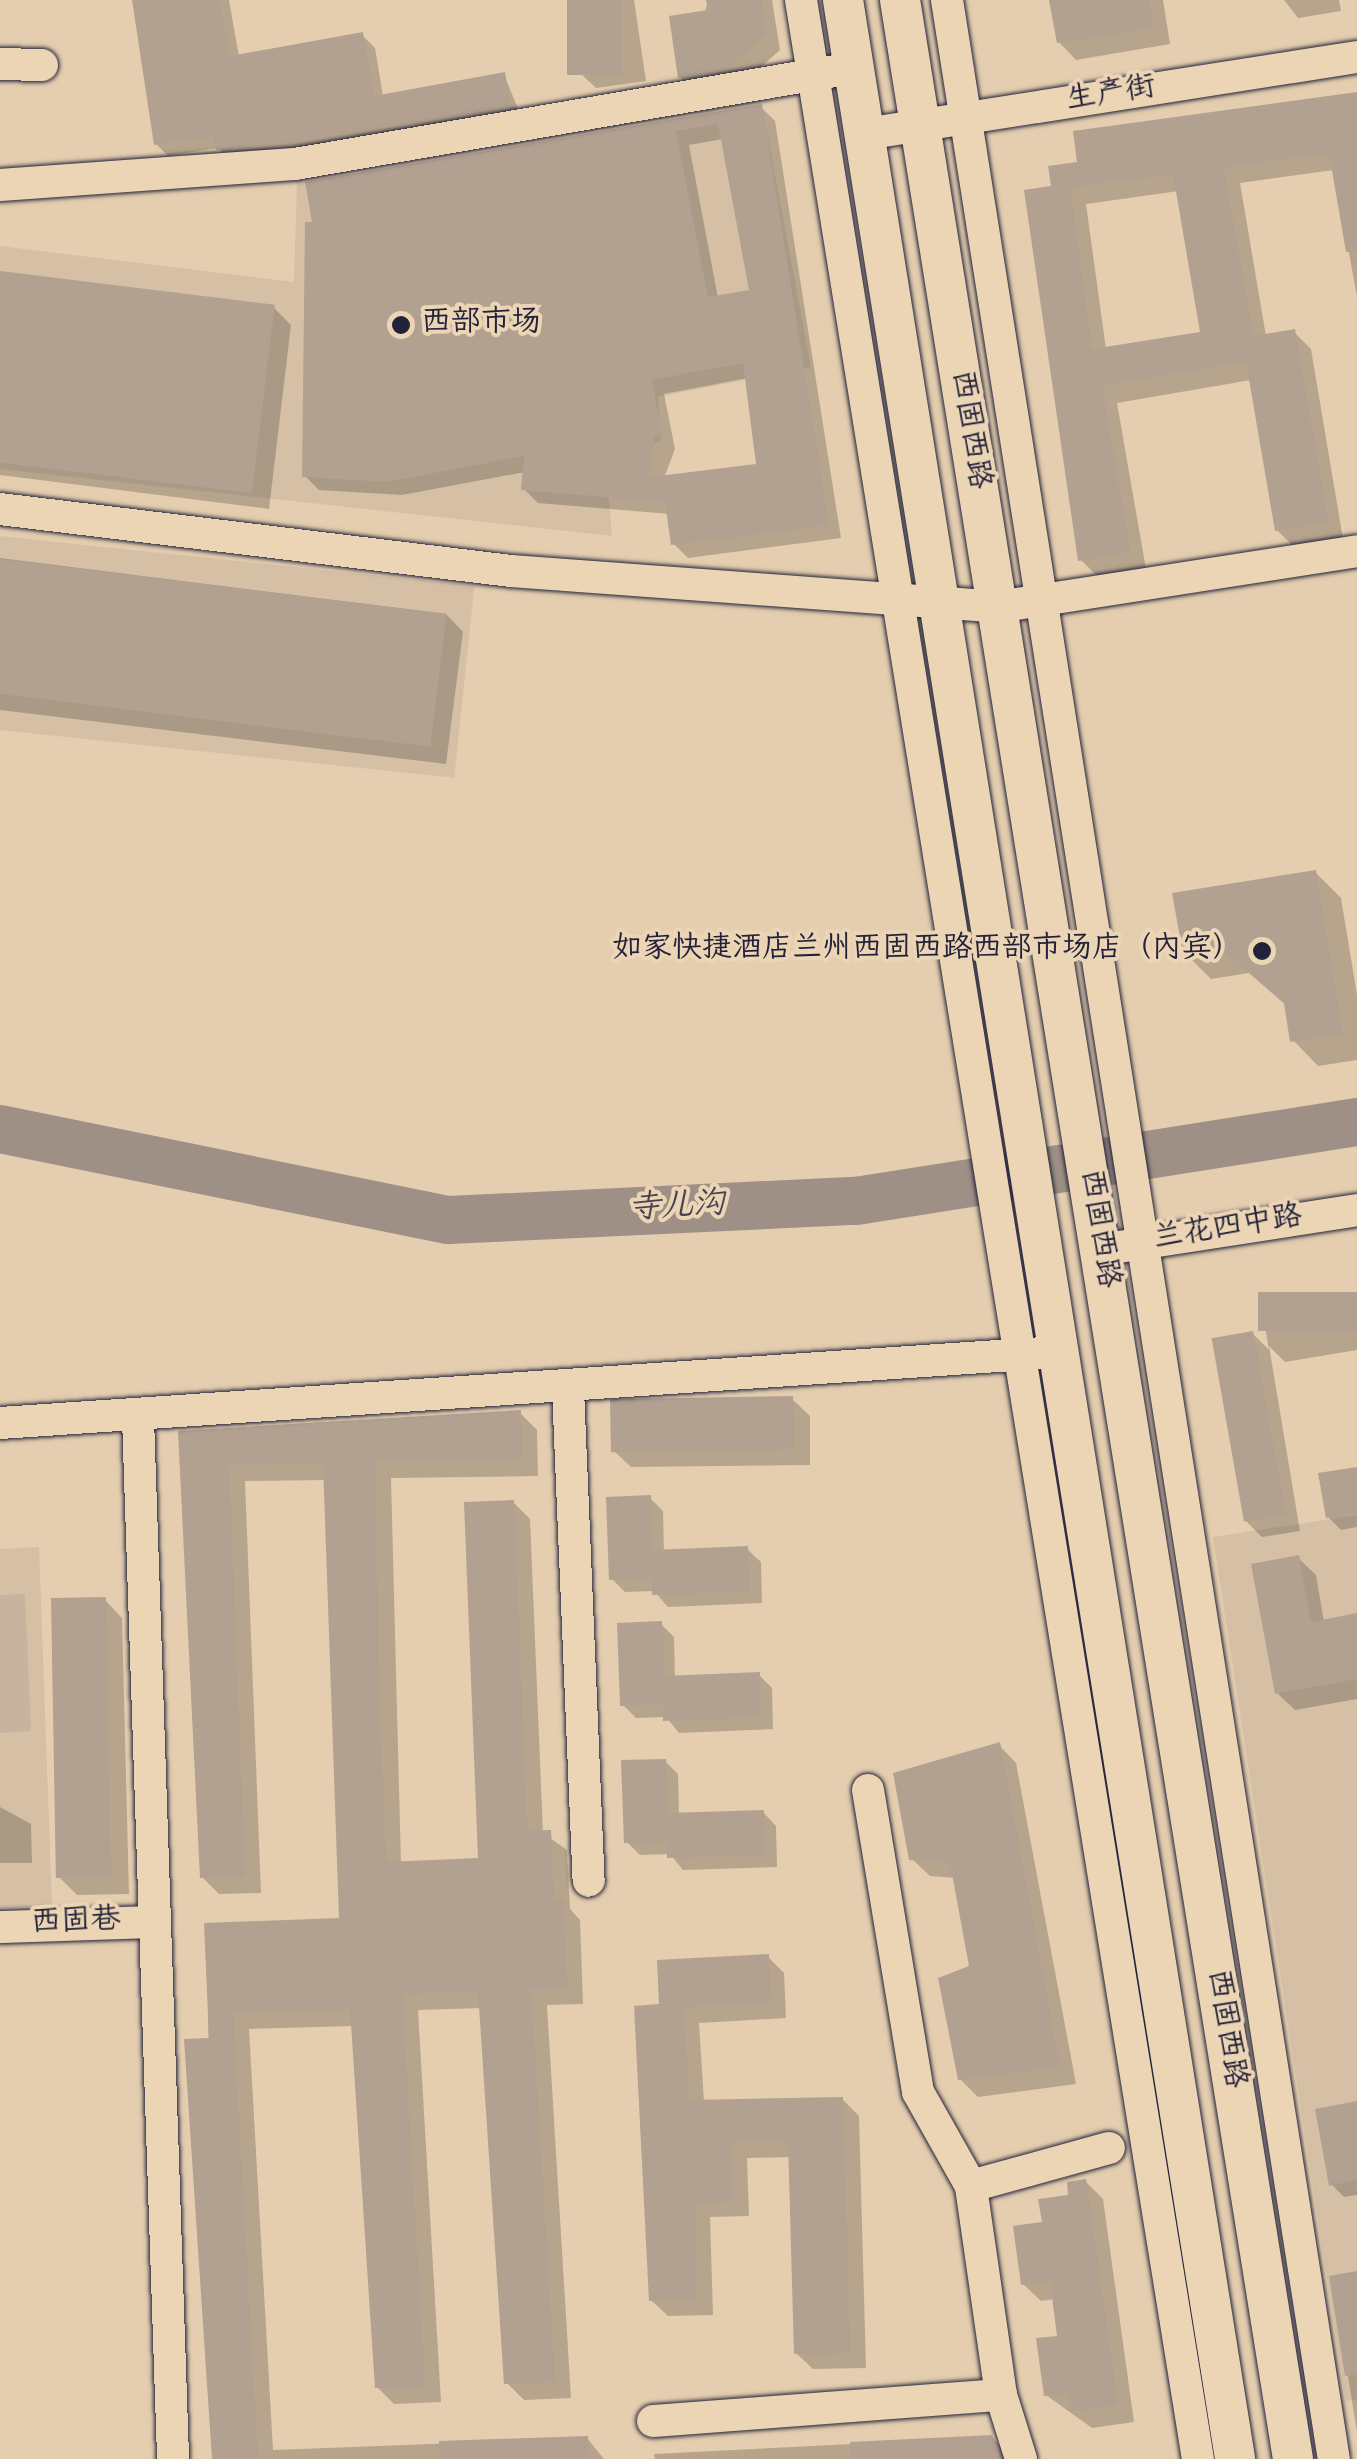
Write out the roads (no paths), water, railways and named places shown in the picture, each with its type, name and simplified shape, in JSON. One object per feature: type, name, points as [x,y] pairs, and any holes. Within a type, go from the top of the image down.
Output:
[{"type":"main road","name":"西固西路","points":[[844,0],[938,604],[1002,1117],[1235,2459]]},
{"type":"main road","name":"西固西路","points":[[900,0],[997,607],[1096,1102],[1118,1233],[1293,2459]]},
{"type":"street","points":[[801,0],[897,602],[1002,1117]]},
{"type":"street","points":[[947,0],[1044,600],[1096,1102]]},
{"type":"street","name":"生产街","points":[[864,134],[1357,57]]},
{"type":"street","points":[[0,64],[42,65]]},
{"type":"street","points":[[0,185],[295,164],[854,67]]},
{"type":"street","points":[[0,509],[511,571],[997,607],[1357,551]]},
{"type":"street","name":"兰花四中路","points":[[1118,1233],[1357,1210]]},
{"type":"street","points":[[1118,1233],[1334,2459]]},
{"type":"street","points":[[0,1424],[138,1418],[1041,1353],[1198,2459]]},
{"type":"street","points":[[568,1388],[589,1882]]},
{"type":"street","points":[[138,1418],[151,1922],[173,2459]]},
{"type":"street","points":[[868,1790],[918,2092],[971,2186],[1002,2395],[1022,2459]]},
{"type":"street","name":"西固巷","points":[[0,1926],[151,1922]]},
{"type":"street","points":[[971,2186],[1109,2148]]},
{"type":"street","points":[[653,2421],[1002,2395]]},
{"type":"waterway","name":"寺儿沟","points":[[0,1129],[449,1220],[856,1201],[1357,1122]]},
{"type":"place","name":"西部市场","points":[[401,325]]},
{"type":"place","name":"如家快捷酒店兰州西固西路西部市场店（内宾）","points":[[1262,951]]}]
